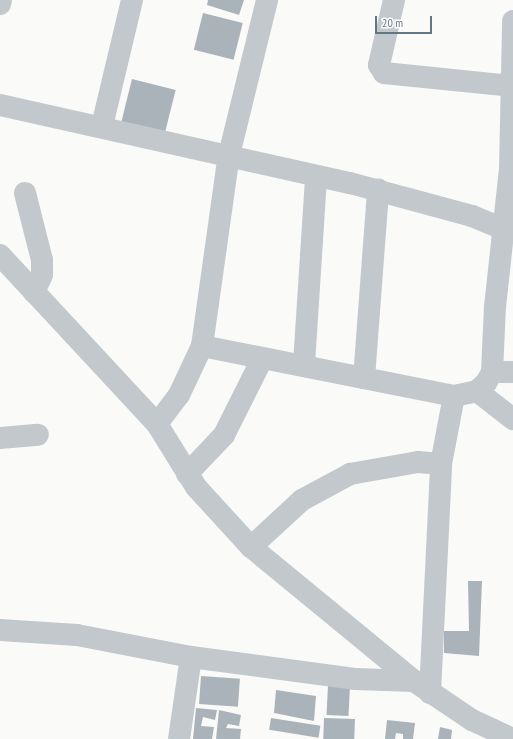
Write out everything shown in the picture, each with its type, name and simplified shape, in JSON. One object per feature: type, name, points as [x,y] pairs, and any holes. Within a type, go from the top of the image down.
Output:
[{"type":"street","points":[[0,4],[1,0]]},
{"type":"street","points":[[102,126],[132,0]]},
{"type":"street","points":[[157,424],[183,388],[202,346],[229,155],[268,0]]},
{"type":"street","points":[[394,0],[379,65],[384,73],[511,86]]},
{"type":"street","points":[[202,346],[262,359],[304,364],[454,396],[477,391],[492,372],[508,230],[512,147],[511,86],[513,21]]},
{"type":"street","points":[[0,105],[102,126],[378,190],[508,230]]},
{"type":"street","points":[[304,364],[316,176]]},
{"type":"street","points":[[364,378],[378,190]]},
{"type":"street","points":[[25,194],[42,260],[42,275],[34,292]]},
{"type":"street","points":[[0,255],[157,424],[187,474],[207,501],[251,547],[422,687],[470,729],[513,739]]},
{"type":"street","points":[[187,474],[224,435],[262,359]]},
{"type":"street","points":[[492,372],[513,372]]},
{"type":"street","points":[[477,391],[513,419]]},
{"type":"street","points":[[422,687],[441,464],[454,396]]},
{"type":"street","points":[[0,438],[38,435]]},
{"type":"street","points":[[251,547],[302,500],[350,474],[418,462],[441,464]]},
{"type":"street","points":[[0,630],[77,635],[191,657],[422,687]]},
{"type":"street","points":[[180,739],[191,657]]},
{"type":"building","points":[[208,0],[244,0],[239,15],[207,5]]},
{"type":"building","points":[[203,13],[243,23],[234,60],[194,50]]},
{"type":"building","points":[[132,79],[176,90],[165,135],[121,124]]},
{"type":"building","points":[[468,581],[482,581],[479,656],[444,653],[444,631],[469,631]]},
{"type":"building","points":[[201,676],[240,679],[238,707],[199,704]]},
{"type":"building","points":[[328,686],[350,687],[348,716],[326,715]]},
{"type":"building","points":[[276,690],[316,696],[314,721],[274,713]]},
{"type":"building","points":[[196,708],[217,710],[215,720],[203,717],[201,726],[214,727],[212,739],[193,739]]},
{"type":"building","points":[[219,710],[241,715],[239,726],[228,724],[226,728],[241,729],[240,739],[216,739]]},
{"type":"building","points":[[271,718],[320,726],[319,738],[269,730]]},
{"type":"building","points":[[324,718],[355,719],[354,739],[323,739]]},
{"type":"building","points":[[387,720],[415,723],[413,739],[403,739],[403,734],[396,733],[395,739],[385,739]]},
{"type":"building","points":[[440,727],[452,730],[451,739],[438,739]]}]
